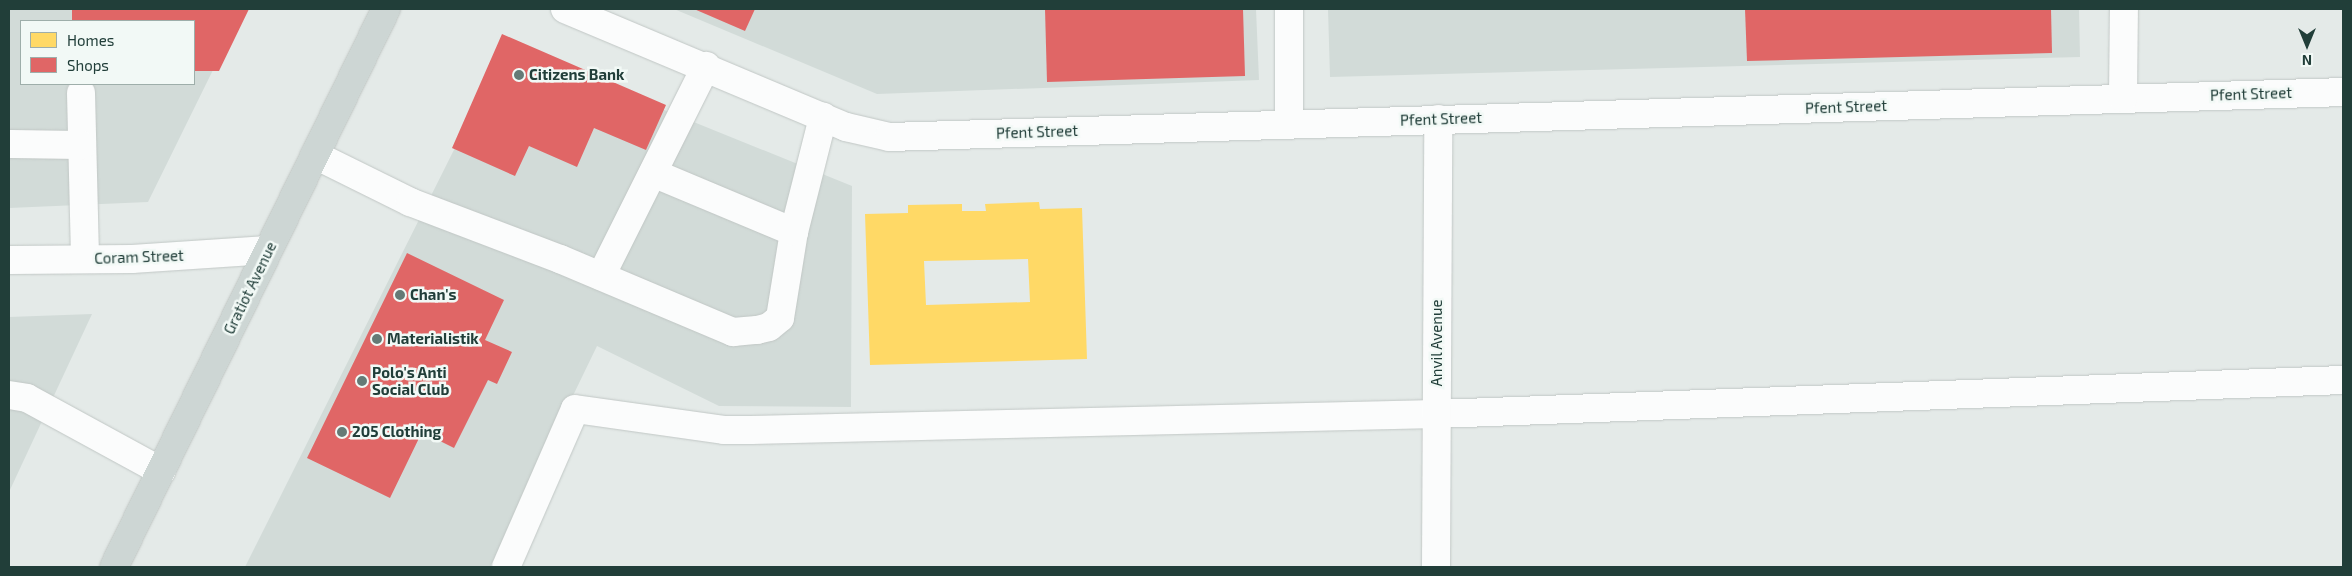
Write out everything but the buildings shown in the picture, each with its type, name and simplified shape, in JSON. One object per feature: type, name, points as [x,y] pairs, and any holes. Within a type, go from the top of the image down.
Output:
[{"type":"main road","name":"Gratiot Avenue","points":[[114,567],[386,9]]},
{"type":"street","name":"Pfent Street","points":[[565,9],[706,66],[846,127],[889,137],[2343,92]]},
{"type":"street","points":[[1289,9],[1289,124]]},
{"type":"street","points":[[2123,98],[2124,9]]},
{"type":"street","points":[[601,276],[706,66]]},
{"type":"street","points":[[81,93],[85,259]]},
{"type":"street","points":[[315,154],[410,202],[601,276],[733,332],[763,329],[780,318],[794,232],[823,117]]},
{"type":"street","name":"Anvil Avenue","points":[[1436,567],[1438,119]]},
{"type":"street","points":[[9,144],[82,145]]},
{"type":"street","points":[[652,173],[794,232]]},
{"type":"street","name":"Coram Street","points":[[9,260],[85,259],[268,250]]},
{"type":"street","points":[[506,567],[575,409],[724,430],[1437,414],[2343,380]]},
{"type":"street","points":[[9,395],[27,398],[161,471]]},
{"type":"shaded area","points":[[9,9],[243,9],[148,202],[9,208]]},
{"type":"shaded area","points":[[674,9],[1256,9],[1259,80],[877,94]]},
{"type":"shaded area","points":[[1328,9],[2079,9],[2080,57],[1330,77]]},
{"type":"shaded area","points":[[506,46],[852,186],[851,407],[719,406],[597,346],[490,567],[245,567]]},
{"type":"shaded area","points":[[92,314],[9,492],[9,317]]},
{"type":"place","name":"Citizens Bank","points":[[519,75]]},
{"type":"place","name":"Chan's","points":[[400,295]]},
{"type":"place","name":"Materialistik","points":[[377,339]]},
{"type":"place","name":"Polo's Anti Social Club","points":[[362,381]]},
{"type":"place","name":"205 Clothing","points":[[342,432]]}]
